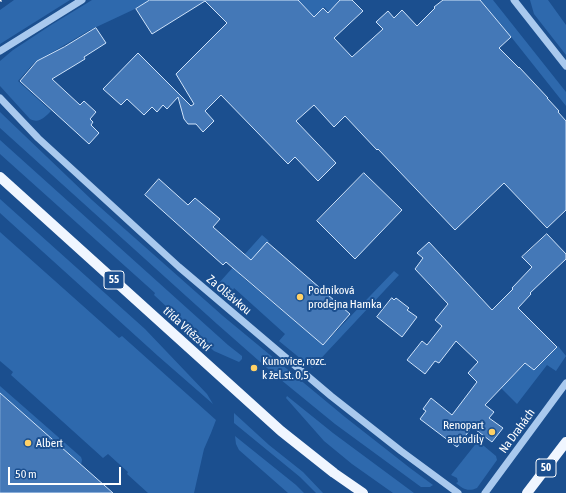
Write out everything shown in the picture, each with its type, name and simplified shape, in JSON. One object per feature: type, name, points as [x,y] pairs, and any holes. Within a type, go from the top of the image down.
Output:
[{"type":"main road","name":"třída Vítězství","points":[[0,177],[281,431],[334,473],[363,493]]},
{"type":"main road","name":"50","points":[[527,493],[566,442]]},
{"type":"street","points":[[0,51],[82,0]]},
{"type":"street","points":[[514,0],[566,66]]},
{"type":"street","name":"Za Olšávkou","points":[[0,98],[38,138],[179,267],[331,396],[458,493]]},
{"type":"street","name":"Na Drahách","points":[[486,493],[566,383]]},
{"type":"shaded area","points":[[14,0],[70,0],[0,44],[0,10]]},
{"type":"shaded area","points":[[92,0],[150,0],[137,8],[90,30],[34,63],[18,81],[51,111],[39,120],[36,121],[30,119],[0,86],[0,61],[13,50]]},
{"type":"shaded area","points":[[298,0],[339,0],[336,4],[347,15],[339,23],[324,7],[314,17]]},
{"type":"shaded area","points":[[480,0],[493,0],[566,92],[566,106],[512,38]]},
{"type":"shaded area","points":[[530,0],[548,0],[566,25],[566,55],[534,14]]},
{"type":"shaded area","points":[[0,112],[92,200],[223,316],[345,417],[433,485],[430,487],[421,487],[335,424],[275,375],[0,128]]},
{"type":"shaded area","points":[[0,140],[242,356],[242,359],[239,362],[214,351],[154,295],[155,293],[0,154]]},
{"type":"shaded area","points":[[0,199],[145,329],[207,394],[213,404],[0,213]]},
{"type":"shaded area","points":[[0,232],[119,338],[122,336],[216,420],[204,449],[194,493],[148,493],[108,454],[103,458],[11,375],[13,372],[0,361]]},
{"type":"shaded area","points":[[262,235],[269,241],[240,275],[323,345],[394,271],[399,275],[312,368],[279,341],[285,334],[234,288],[230,296],[218,284]]},
{"type":"shaded area","points":[[558,346],[566,356],[556,371],[547,365],[517,404],[501,388],[526,363],[534,370]]},
{"type":"shaded area","points":[[0,386],[81,457],[81,465],[0,393]]},
{"type":"shaded area","points":[[287,396],[333,433],[414,493],[393,493],[352,464],[324,441],[286,398]]},
{"type":"shaded area","points":[[234,413],[269,445],[303,472],[323,493],[316,493],[300,477],[234,423]]},
{"type":"shaded area","points":[[235,436],[304,493],[288,493],[239,450],[236,444]]},
{"type":"shaded area","points":[[478,441],[496,456],[497,460],[477,488],[471,490],[461,487],[456,483],[458,482],[457,478],[451,475]]},
{"type":"building","points":[[150,0],[298,0],[314,17],[323,8],[328,13],[340,0],[352,0],[363,11],[334,38],[352,57],[383,29],[376,22],[388,11],[394,18],[402,10],[417,26],[435,8],[434,7],[443,0],[480,0],[511,37],[499,48],[548,98],[566,121],[566,210],[547,228],[504,183],[455,230],[345,116],[334,127],[314,105],[296,121],[336,163],[318,181],[295,157],[288,164],[221,95],[205,111],[214,121],[203,132],[196,124],[188,124],[184,119],[178,97],[167,109],[163,105],[157,112],[152,107],[144,115],[127,99],[121,105],[103,89],[138,53],[191,106],[194,104],[176,74],[227,23],[205,1],[152,34],[136,9]]},
{"type":"building","points":[[96,28],[106,43],[84,57],[85,59],[52,79],[80,105],[84,101],[96,112],[90,119],[93,122],[91,125],[99,133],[89,144],[20,81],[37,61]]},
{"type":"building","points":[[364,173],[402,210],[355,259],[317,221]]},
{"type":"building","points":[[159,179],[188,205],[195,198],[220,219],[213,227],[251,260],[267,242],[350,314],[323,345],[226,262],[223,265],[145,195]]},
{"type":"building","points":[[547,234],[566,254],[566,259],[530,293],[531,294],[518,308],[557,347],[534,370],[525,363],[485,405],[494,412],[489,418],[503,428],[492,442],[472,427],[457,447],[420,419],[426,411],[423,409],[431,398],[452,415],[477,382],[468,373],[478,362],[456,341],[439,363],[435,361],[425,374],[407,360],[422,341],[427,345],[442,326],[435,320],[448,304],[415,269],[423,258],[417,253],[429,242],[492,310],[532,267],[522,257]]},
{"type":"building","points":[[392,298],[394,300],[396,298],[409,308],[407,310],[417,317],[402,337],[377,317]]},
{"type":"building","name":"Albert","points":[[0,393],[113,493],[0,493]]},
{"type":"place","name":"Podniková prodejna Hamka","points":[[300,297]]},
{"type":"place","name":"Kunovice, rozc. k žel.st. 0,5","points":[[254,368]]},
{"type":"place","name":"Renopart autodíly","points":[[492,432]]},
{"type":"place","name":"Albert","points":[[28,443]]}]
